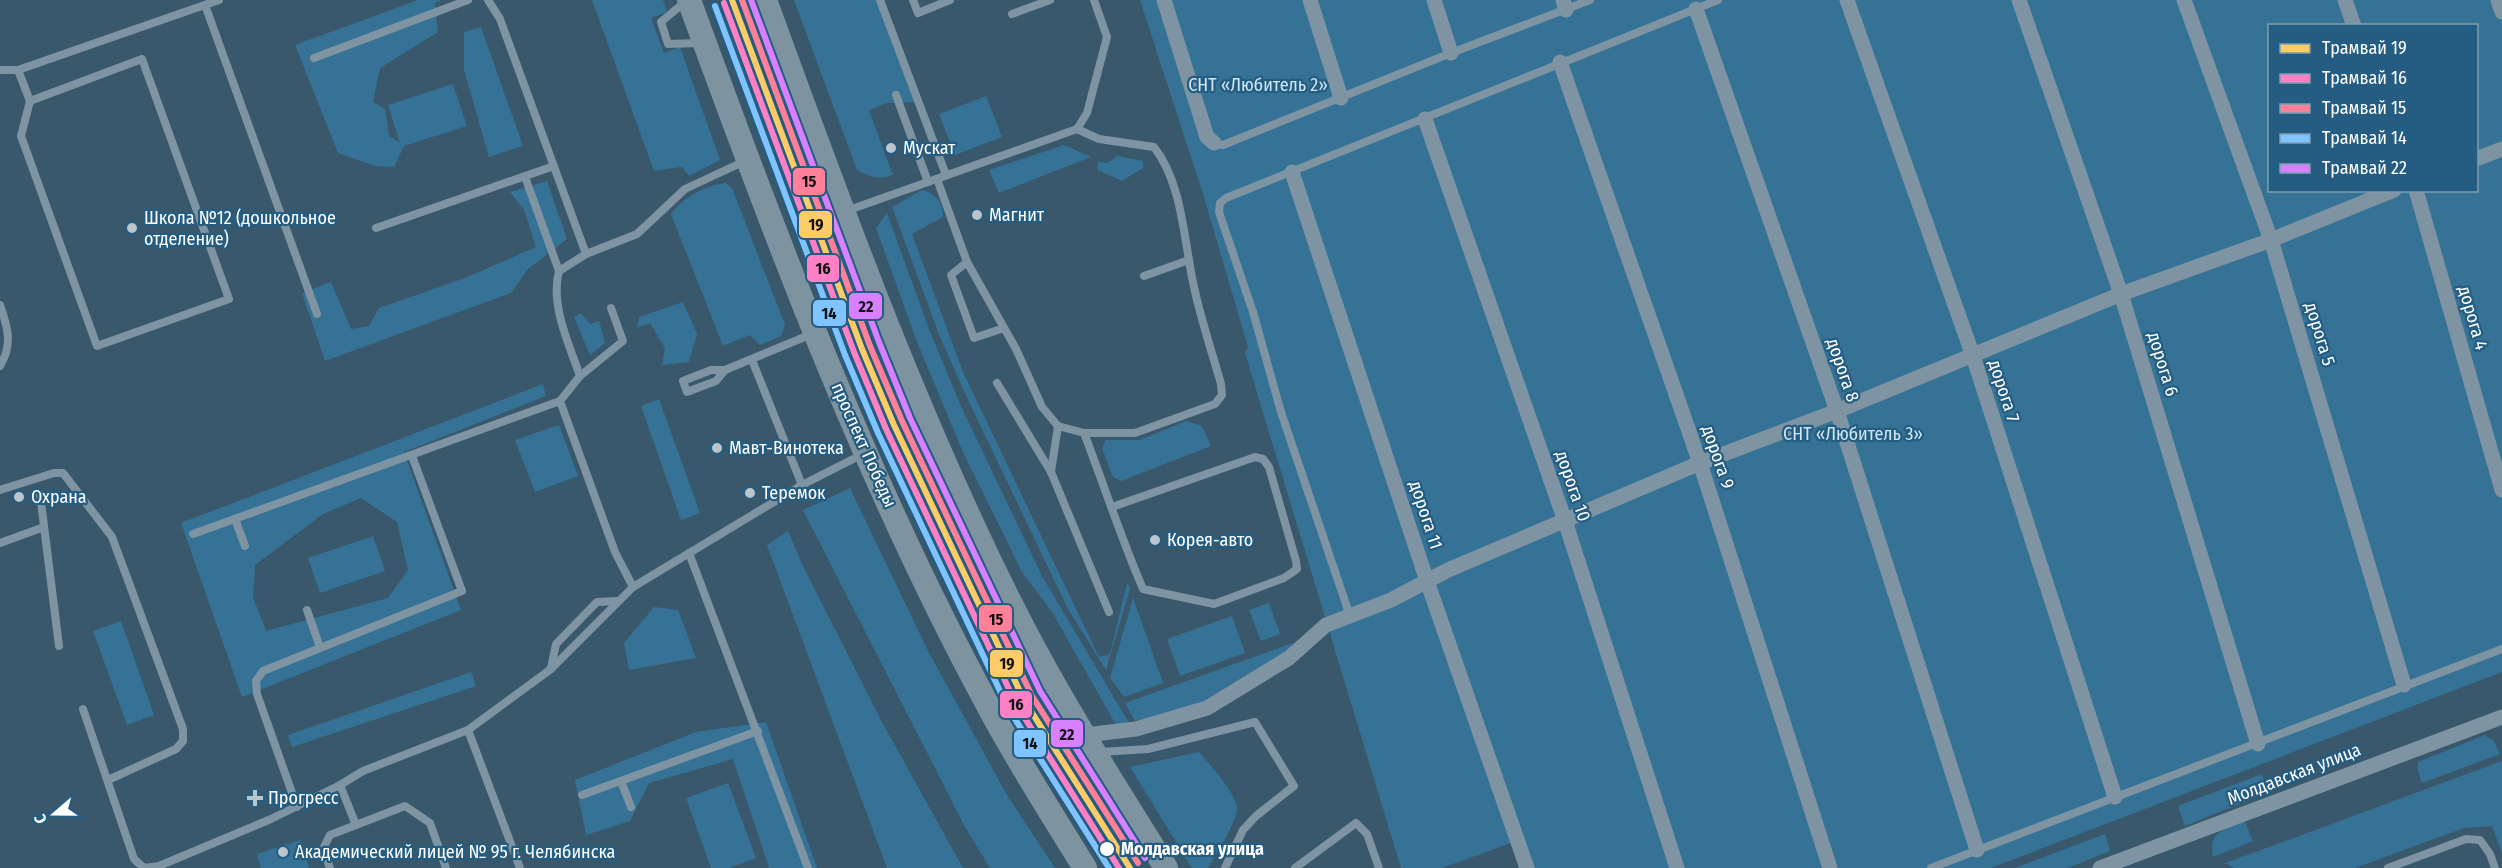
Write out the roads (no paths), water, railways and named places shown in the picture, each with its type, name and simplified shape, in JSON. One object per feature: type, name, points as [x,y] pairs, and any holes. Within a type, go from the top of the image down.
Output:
[{"type":"main road","name":"проспект Победы","points":[[688,0],[747,160],[866,453],[944,619],[991,711],[1085,868]]},
{"type":"main road","points":[[765,0],[843,213],[908,380],[988,556],[1013,608],[1090,744],[1166,868]]},
{"type":"street","points":[[1164,0],[1207,137],[1214,143]]},
{"type":"street","points":[[1310,0],[1341,98]]},
{"type":"street","points":[[1434,0],[1451,53]]},
{"type":"street","name":"дорога 7","points":[[1847,0],[1973,356],[2115,796]]},
{"type":"street","name":"дорога 6","points":[[2019,0],[2121,294],[2258,744]]},
{"type":"street","name":"дорога 5","points":[[2184,0],[2271,240],[2404,685]]},
{"type":"street","points":[[2345,0],[2353,24]]},
{"type":"street","points":[[2498,0],[2502,12]]},
{"type":"street","name":"дорога 8","points":[[1696,9],[1837,411],[1977,850]]},
{"type":"street","name":"дорога 9","points":[[1560,62],[1700,463],[1830,868]]},
{"type":"street","name":"дорога 10","points":[[1425,119],[1565,521],[1677,868]]},
{"type":"street","points":[[2478,158],[2502,149]]},
{"type":"street","name":"дорога 11","points":[[1292,172],[1427,581],[1527,868]]},
{"type":"street","points":[[1090,744],[1207,708],[1289,657],[1326,625],[1391,600],[1448,570],[1700,463],[1837,411],[2121,294],[2271,240],[2389,192]]},
{"type":"street","name":"дорога 4","points":[[2417,192],[2502,490]]},
{"type":"street","name":"Молдавская улица","points":[[2100,868],[2120,864],[2501,721]]},
{"type":"lane","points":[[0,70],[18,70],[219,0]]},
{"type":"lane","points":[[314,58],[468,0]]},
{"type":"lane","points":[[488,0],[500,19],[586,254]]},
{"type":"lane","points":[[688,0],[661,22],[668,44],[705,43]]},
{"type":"lane","points":[[880,0],[946,176]]},
{"type":"lane","points":[[913,0],[918,13],[950,0]]},
{"type":"lane","points":[[1012,14],[1050,0]]},
{"type":"lane","points":[[843,213],[1077,129],[1087,113],[1107,37],[1094,0]]},
{"type":"lane","points":[[1214,143],[1223,145],[1564,5],[1590,0]]},
{"type":"lane","points":[[1350,616],[1281,412],[1253,312],[1219,212],[1220,203],[1226,198],[1718,0]]},
{"type":"lane","points":[[205,5],[317,314]]},
{"type":"lane","points":[[18,70],[30,101],[21,136],[97,346],[229,299],[142,59],[30,101]]},
{"type":"lane","points":[[896,95],[928,182]]},
{"type":"lane","points":[[937,179],[968,262],[1004,328],[1042,407],[1058,426],[1084,433],[1135,432],[1215,404],[1222,395],[1221,384],[1194,286],[1182,213],[1162,157],[1154,147],[1099,139],[1077,129]]},
{"type":"lane","points":[[559,271],[586,254],[637,234],[685,189],[747,160]]},
{"type":"lane","points":[[376,228],[555,166]]},
{"type":"lane","points":[[525,177],[559,271],[556,301],[580,376]]},
{"type":"lane","points":[[1144,276],[1189,260]]},
{"type":"lane","points":[[968,262],[951,275],[974,338],[1004,328]]},
{"type":"lane","points":[[0,305],[9,328],[9,346],[0,366]]},
{"type":"lane","points":[[193,534],[560,401],[580,376],[622,341],[611,308]]},
{"type":"lane","points":[[725,370],[716,381],[687,392],[682,381],[711,370],[725,370],[816,332]]},
{"type":"lane","points":[[752,360],[802,486]]},
{"type":"lane","points":[[997,383],[1051,472],[1109,612]]},
{"type":"lane","points":[[560,401],[615,552],[633,586]]},
{"type":"lane","points":[[1051,472],[1058,426]]},
{"type":"lane","points":[[1084,433],[1143,589],[1214,604],[1284,578],[1296,569],[1296,561],[1269,467],[1263,459],[1255,457],[1112,507]]},
{"type":"lane","points":[[83,709],[134,859],[144,868],[159,866],[297,807],[363,771],[468,730],[551,669],[633,586],[802,486],[866,453]]},
{"type":"lane","points":[[297,807],[257,694],[256,681],[263,671],[462,591],[412,456]]},
{"type":"lane","points":[[0,490],[54,473],[63,473],[112,537],[183,729],[183,741],[176,749],[108,780]]},
{"type":"lane","points":[[40,494],[58,646]]},
{"type":"lane","points":[[235,519],[245,546]]},
{"type":"lane","points":[[0,543],[44,527]]},
{"type":"lane","points":[[689,553],[808,868]]},
{"type":"lane","points":[[551,669],[556,644],[597,602],[617,601]]},
{"type":"lane","points":[[307,610],[320,647]]},
{"type":"lane","points":[[1931,868],[2502,649]]},
{"type":"lane","points":[[1090,744],[1148,749],[1256,722],[1294,786],[1256,816],[1243,830],[1225,868]]},
{"type":"lane","points":[[468,730],[520,868]]},
{"type":"lane","points":[[582,795],[758,731]]},
{"type":"lane","points":[[621,781],[631,807]]},
{"type":"lane","points":[[340,785],[356,825]]},
{"type":"lane","points":[[330,868],[323,849],[330,835],[405,807],[430,823],[446,868]]},
{"type":"lane","points":[[1295,868],[1356,823],[1367,834],[1379,868]]},
{"type":"lane","points":[[2388,868],[2466,839],[2480,840],[2490,854],[2495,868]]},
{"type":"tram line","name":"19","points":[[732,0],[862,349],[894,425],[1024,700],[1130,868]]},
{"type":"tram line","name":"15","points":[[742,0],[870,346],[902,421],[1032,696],[1138,863]]},
{"type":"tram line","name":"22","points":[[751,0],[879,342],[910,418],[1040,691],[1145,858]]},
{"type":"tram line","name":"16","points":[[724,3],[854,352],[886,429],[1016,704],[1119,868]]},
{"type":"tram line","name":"14","points":[[715,6],[845,355],[878,433],[1008,708],[1109,868]]},
{"type":"place","name":"Мускат","points":[[891,148]]},
{"type":"place","name":"Магнит","points":[[977,215]]},
{"type":"place","name":"Школа №12 (дошкольное отделение)","points":[[132,228]]},
{"type":"place","name":"Мавт-Винотека","points":[[717,448]]},
{"type":"place","name":"Теремок","points":[[750,493]]},
{"type":"place","name":"Охрана","points":[[19,497]]},
{"type":"place","name":"Корея-авто","points":[[1155,540]]},
{"type":"place","name":"Прогресс","points":[[255,798]]},
{"type":"place","name":"Молдавская улица","points":[[1107,849]]},
{"type":"place","name":"Академический лицей № 95 г. Челябинска","points":[[283,852]]},
{"type":"park label","name":"СНТ «Любитель 2»","points":[[1258,85]]},
{"type":"park label","name":"СНТ «Любитель 3»","points":[[1853,434]]}]
